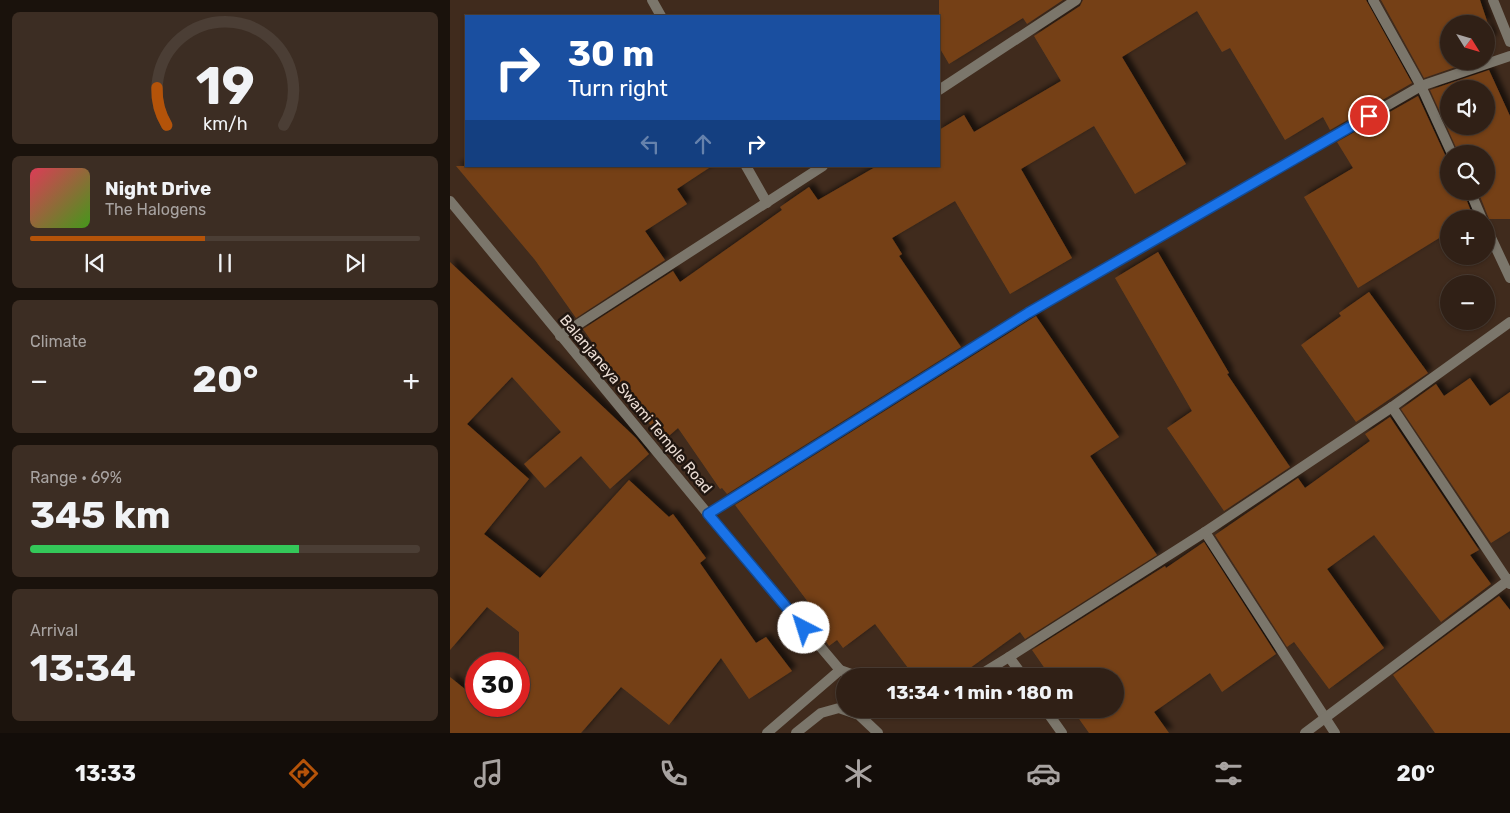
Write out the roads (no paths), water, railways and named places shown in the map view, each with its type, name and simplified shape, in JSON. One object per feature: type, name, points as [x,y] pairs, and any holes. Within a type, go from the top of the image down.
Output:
[{"type":"street","points":[[652,0],[660,15]]},
{"type":"street","points":[[940,89],[1076,0]]},
{"type":"street","points":[[1373,0],[1421,86],[1448,145]]},
{"type":"street","points":[[1493,0],[1510,42]]},
{"type":"street","points":[[708,514],[1028,313],[1421,86],[1510,56]]},
{"type":"street","points":[[747,167],[767,203]]},
{"type":"street","points":[[560,336],[822,167]]},
{"type":"street","name":"Balanjaneya Swami Temple Road","points":[[450,201],[708,514],[838,668]]},
{"type":"street","points":[[1495,246],[1510,278]]},
{"type":"street","points":[[991,668],[1205,532],[1392,407],[1510,322]]},
{"type":"street","points":[[1305,733],[1509,581],[1392,407]]},
{"type":"street","points":[[1205,532],[1335,733]]},
{"type":"street","points":[[1009,657],[1017,668]]},
{"type":"street","points":[[766,733],[836,673]]},
{"type":"street","points":[[796,733],[821,714],[839,708],[859,715],[878,733]]},
{"type":"street","points":[[1051,718],[1062,733]]}]
